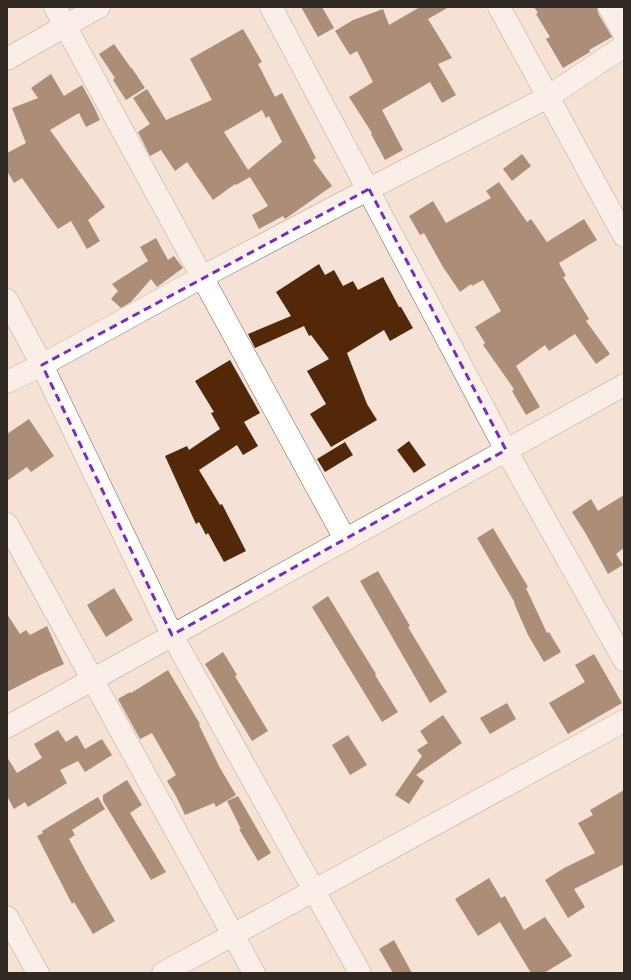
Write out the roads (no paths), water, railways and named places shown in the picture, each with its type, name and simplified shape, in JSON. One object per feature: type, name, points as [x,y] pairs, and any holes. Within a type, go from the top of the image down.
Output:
[{"type":"street","points":[[7,59],[60,16],[99,7]]},
{"type":"street","points":[[271,7],[369,189],[506,450],[624,660]]},
{"type":"street","points":[[499,7],[624,236]]},
{"type":"street","points":[[609,7],[624,34]]},
{"type":"street","points":[[60,16],[345,539]]},
{"type":"street","points":[[7,382],[42,365],[202,277],[548,96],[624,46]]},
{"type":"street","points":[[7,300],[42,365],[172,635],[360,973]]},
{"type":"street","points":[[7,727],[624,385]]},
{"type":"street","points":[[7,524],[254,973]]},
{"type":"street","points":[[163,973],[314,889],[624,721]]},
{"type":"street","points":[[7,917],[38,973]]}]
